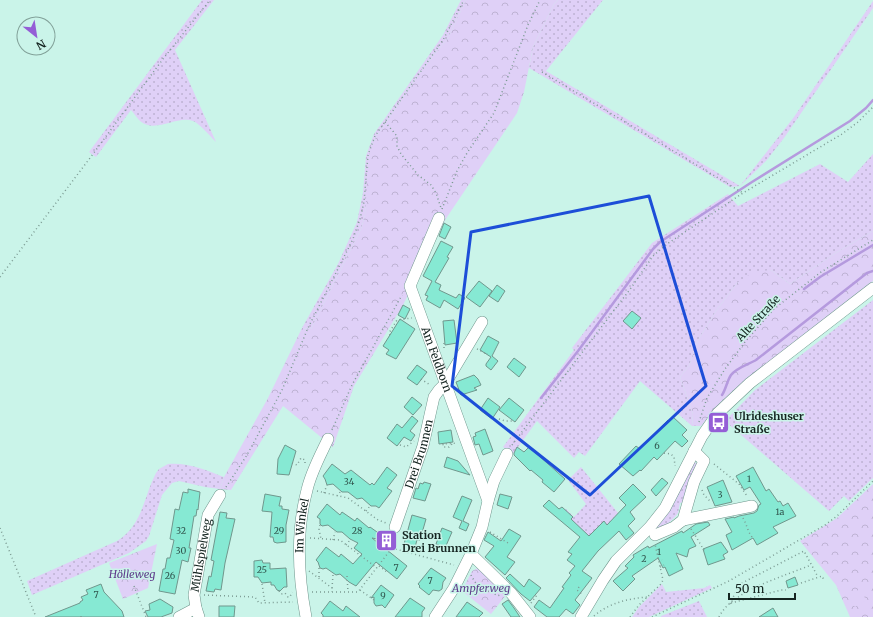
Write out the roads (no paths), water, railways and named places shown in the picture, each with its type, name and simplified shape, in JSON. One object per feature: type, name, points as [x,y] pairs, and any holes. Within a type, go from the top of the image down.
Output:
[{"type":"street","name":"Am Feldborn","points":[[440,214],[410,286],[488,501]]},
{"type":"street","points":[[581,617],[612,565],[650,527],[665,508],[694,450],[718,413],[750,383],[873,288]]},
{"type":"street","name":"Drei Brunnen","points":[[395,527],[423,446],[434,397],[445,384],[482,322]]},
{"type":"street","name":"Im Winkel","points":[[306,617],[299,570],[302,519],[307,489],[328,439]]},
{"type":"street","points":[[683,520],[694,482],[704,460],[694,450]]},
{"type":"street","points":[[435,617],[464,570],[482,527],[494,481],[507,454]]},
{"type":"street","name":"Mühlspielweg","points":[[197,613],[194,595],[208,515],[220,495]]},
{"type":"street","points":[[655,540],[683,520],[748,507]]},
{"type":"street","points":[[471,554],[511,593],[530,617]]},
{"type":"street","points":[[179,617],[197,613]]},
{"type":"waterway","points":[[541,398],[578,351],[653,249],[660,242],[850,121],[873,100]]},
{"type":"waterway","points":[[804,289],[820,277],[873,245]]},
{"type":"waterway","points":[[722,395],[730,377],[739,368],[756,360],[867,273],[873,271]]},
{"type":"place","name":"Ulrideshuser Straße","points":[[718,422]]},
{"type":"place","name":"Station Drei Brunnen","points":[[387,541]]},
{"type":"park label","name":"Hölleweg","points":[[132,574]]},
{"type":"park label","name":"Ampferweg","points":[[481,588]]}]
